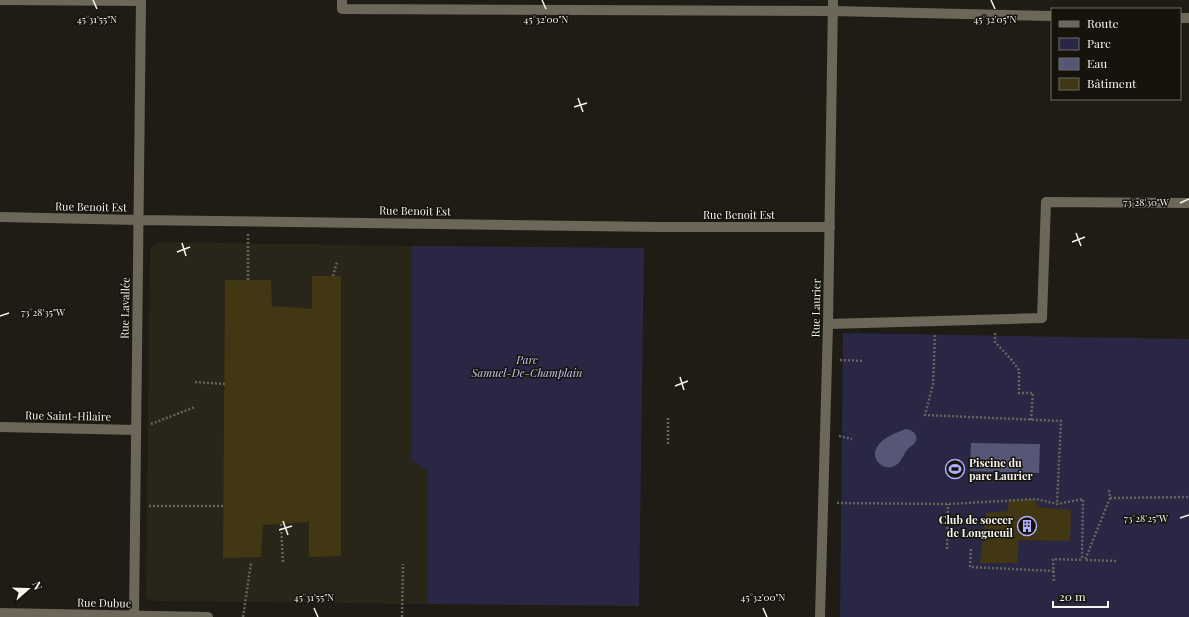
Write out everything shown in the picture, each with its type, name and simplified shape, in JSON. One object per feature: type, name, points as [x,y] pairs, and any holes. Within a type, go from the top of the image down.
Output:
[{"type":"street","points":[[0,0],[141,0]]},
{"type":"street","name":"Rue Lavallée","points":[[134,616],[141,0]]},
{"type":"street","points":[[342,0],[342,9],[641,5],[1051,16]]},
{"type":"street","name":"Rue Laurier","points":[[820,617],[828,324],[833,0]]},
{"type":"street","points":[[828,324],[1042,318],[1046,202],[1189,203]]},
{"type":"street","name":"Rue Benoit Est","points":[[0,216],[138,220],[659,227],[830,227]]},
{"type":"street","name":"Rue Saint-Hilaire","points":[[0,427],[136,430]]},
{"type":"street","name":"Rue Dubuc","points":[[0,613],[208,617]]},
{"type":"path","points":[[248,221],[248,280]]},
{"type":"path","points":[[333,276],[336,262]]},
{"type":"path","points":[[995,320],[995,342],[1019,370],[1018,393],[1033,394],[1032,420]]},
{"type":"path","points":[[935,321],[936,346],[933,384],[925,415],[1061,421],[1058,504]]},
{"type":"path","points":[[827,359],[863,361]]},
{"type":"path","points":[[196,382],[224,384]]},
{"type":"path","points":[[136,430],[195,407]]},
{"type":"path","points":[[668,418],[668,445]]},
{"type":"path","points":[[1083,560],[1110,498],[1109,490]]},
{"type":"path","points":[[1110,498],[1189,497]]},
{"type":"path","points":[[823,503],[948,504],[1036,499],[1058,504],[1083,499],[1083,560]]},
{"type":"path","points":[[947,549],[948,504]]},
{"type":"path","points":[[135,506],[223,506]]},
{"type":"path","points":[[281,524],[283,564]]},
{"type":"path","points":[[971,549],[970,568],[1054,571]]},
{"type":"path","points":[[1054,581],[1053,559],[1117,561]]},
{"type":"path","points":[[243,617],[251,563]]},
{"type":"path","points":[[402,617],[403,564]]},
{"type":"shaded area","points":[[160,242],[412,246],[412,461],[428,471],[428,604],[154,601],[147,599],[150,250],[153,245]]},
{"type":"green space","name":"Parc Samuel-De-Champlain","points":[[412,246],[644,248],[639,606],[428,604],[428,471],[412,461]]},
{"type":"green space","points":[[843,333],[1189,339],[1189,617],[840,617]]},
{"type":"water","points":[[906,429],[914,432],[916,441],[914,444],[908,449],[896,465],[887,467],[879,464],[875,456],[877,447],[890,436]]},
{"type":"water","points":[[971,443],[1040,444],[1039,473],[970,471]]},
{"type":"building","points":[[312,276],[341,276],[341,556],[309,557],[309,522],[263,525],[261,557],[223,558],[225,280],[271,280],[272,306],[312,309]]},
{"type":"building","name":"Club de soccer de Longueuil","points":[[1036,499],[1037,507],[1071,510],[1070,541],[1019,540],[1017,563],[980,563],[986,513],[1008,511],[1009,500]]},
{"type":"place","name":"Piscine du parc Laurier","points":[[955,469]]},
{"type":"place","name":"Club de soccer de Longueuil","points":[[1027,526]]}]
